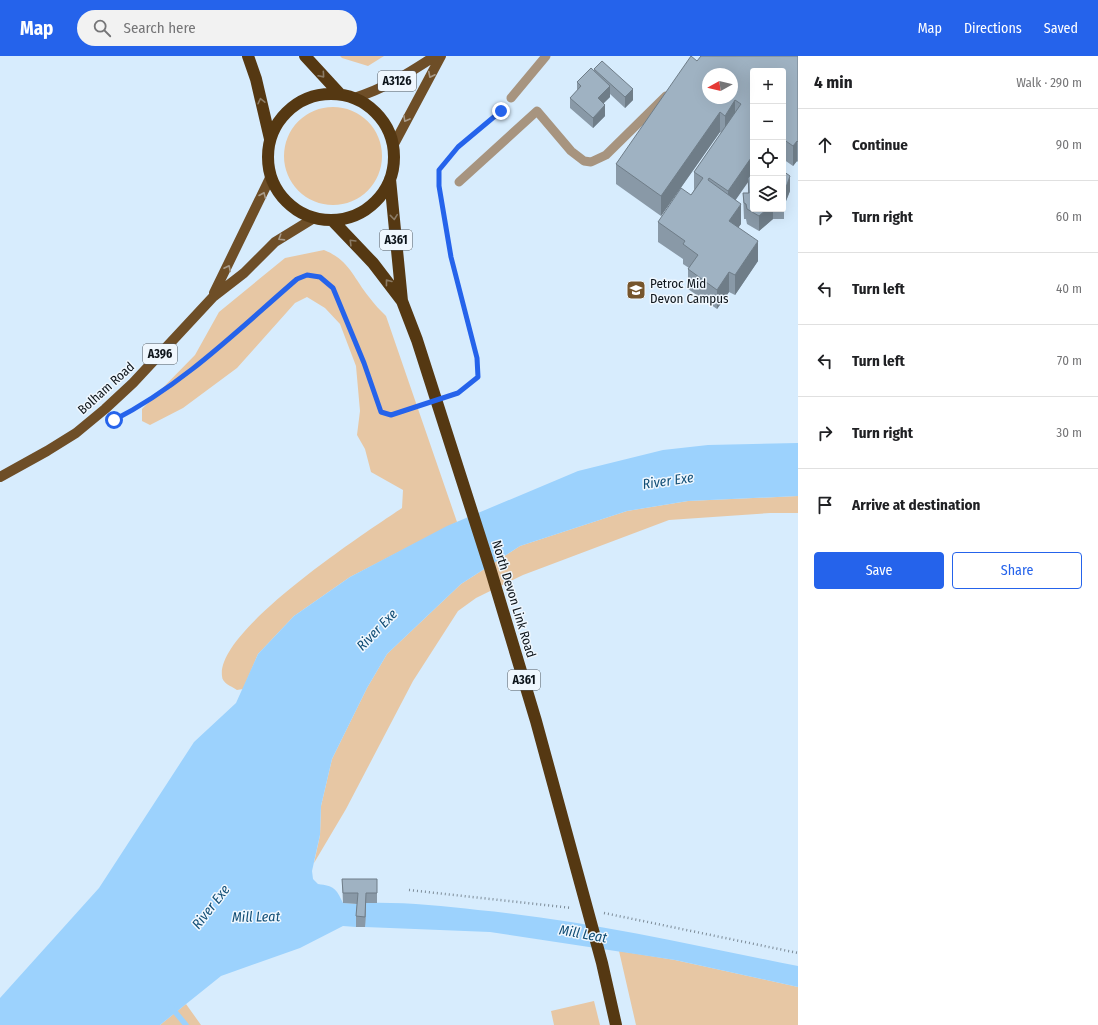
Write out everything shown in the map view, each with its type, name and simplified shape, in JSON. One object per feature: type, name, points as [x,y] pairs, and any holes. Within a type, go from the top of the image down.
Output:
[{"type":"highway","points":[[248,56],[256,79],[270,139],[268,157],[270,176],[277,190],[287,202],[299,212],[314,218],[332,220],[351,217],[368,209],[381,195],[390,179],[394,163],[393,146],[388,131],[380,117],[368,106],[354,98],[340,94],[322,94],[300,103],[290,109],[278,123],[270,139]]},
{"type":"highway","points":[[305,56],[340,94]]},
{"type":"highway","name":"North Devon Link Road","points":[[390,179],[402,301],[417,340],[536,721],[602,963],[616,1025]]},
{"type":"highway","name":"North Devon Link Road","points":[[332,220],[373,263],[402,301]]},
{"type":"main road","name":"A3126","points":[[354,98],[375,92],[396,81],[435,56]]},
{"type":"main road","name":"A3126","points":[[393,146],[441,56]]},
{"type":"main road","name":"Bolham Road","points":[[213,297],[262,198],[270,176]]},
{"type":"main road","name":"Bolham Road","points":[[0,477],[76,433],[133,383],[213,297],[244,273],[275,242],[314,218]]},
{"type":"lane","points":[[511,98],[546,56]]},
{"type":"lane","points":[[460,182],[536,111],[571,151],[584,161],[591,162],[601,159],[672,90]]},
{"type":"path","points":[[444,398],[458,393],[478,377],[477,358],[451,257],[439,186],[439,170],[458,147],[501,111],[511,98]]},
{"type":"path","points":[[105,409],[114,420],[145,404],[197,366],[297,279],[307,275],[320,277],[333,288],[364,363],[381,412],[391,415],[430,403]]},
{"type":"shaded area","points":[[340,56],[384,56],[368,66],[342,58]]},
{"type":"shaded area","points":[[333,107],[352,110],[368,121],[379,137],[382,156],[379,175],[368,191],[352,202],[333,205],[314,202],[298,191],[287,175],[284,156],[287,137],[298,121],[314,110]]},
{"type":"shaded area","points":[[324,250],[345,264],[363,290],[386,316],[457,522],[350,577],[294,616],[258,654],[243,689],[237,690],[225,682],[222,676],[226,657],[242,634],[267,609],[296,584],[357,538],[402,508],[403,490],[371,472],[365,449],[357,435],[360,411],[356,366],[340,324],[325,308],[307,297],[295,303],[237,368],[183,408],[150,425],[142,421],[142,409],[195,355],[219,312],[285,258]]},
{"type":"shaded area","points":[[798,496],[798,513],[770,513],[669,520],[523,575],[476,598],[458,611],[413,681],[346,809],[314,863],[320,835],[321,806],[332,759],[367,688],[387,654],[461,584],[520,546],[627,511],[688,501]]},
{"type":"shaded area","points":[[619,951],[675,960],[798,987],[798,1025],[636,1025]]},
{"type":"shaded area","points":[[594,1001],[600,1025],[554,1025],[551,1011]]},
{"type":"shaded area","points":[[186,1004],[201,1025],[160,1025]]},
{"type":"water","points":[[798,443],[798,496],[688,501],[627,511],[520,546],[461,584],[387,654],[367,688],[332,759],[321,806],[320,835],[312,871],[313,879],[318,884],[334,889],[343,903],[358,904],[356,927],[343,926],[300,948],[221,976],[160,1025],[0,1025],[0,998],[99,888],[194,742],[236,703],[258,654],[294,616],[350,577],[447,526],[578,471],[663,450],[708,445]]},
{"type":"water","name":"Mill Leat","points":[[366,903],[394,903],[450,907],[518,914],[639,934],[798,966],[798,987],[675,960],[490,932],[365,927]]},
{"type":"building","points":[[691,56],[697,61],[701,56],[798,56],[798,142],[797,141],[793,146],[786,141],[786,68],[750,68],[750,159],[728,191],[709,178],[708,180],[741,204],[729,221],[758,241],[735,275],[729,272],[717,290],[688,269],[698,255],[683,244],[685,241],[658,222],[681,188],[691,195],[703,178],[694,172],[741,104],[738,102],[738,68],[702,68],[702,104],[732,104],[725,116],[720,112],[661,196],[616,164]]},
{"type":"building","points":[[602,61],[633,89],[625,97],[594,69]]},
{"type":"building","points":[[591,68],[610,86],[598,98],[605,105],[593,118],[570,98],[581,86],[577,82]]},
{"type":"building","points":[[786,173],[790,176],[786,187]]},
{"type":"building","points":[[750,176],[750,211],[747,209],[746,204],[744,203],[743,193],[749,193],[748,178]]},
{"type":"building","points":[[752,212],[764,212],[759,216]]},
{"type":"building","points":[[342,879],[377,879],[377,893],[366,893],[365,917],[356,916],[358,893],[343,893]]},
{"type":"waterway","points":[[171,1007],[186,1025]]},
{"type":"place","name":"Petroc Mid Devon Campus","points":[[636,290]]},
{"type":"route","points":[[114,420],[145,404],[197,366],[297,279],[307,275],[320,277],[333,288],[364,363],[381,412],[391,415],[458,393],[478,377],[477,358],[451,257],[439,186],[439,170],[458,147],[501,111]]},
{"type":"water label","name":"River Exe","points":[[668,481]]},
{"type":"water label","name":"River Exe","points":[[377,630]]},
{"type":"water label","name":"River Exe","points":[[211,907]]}]
